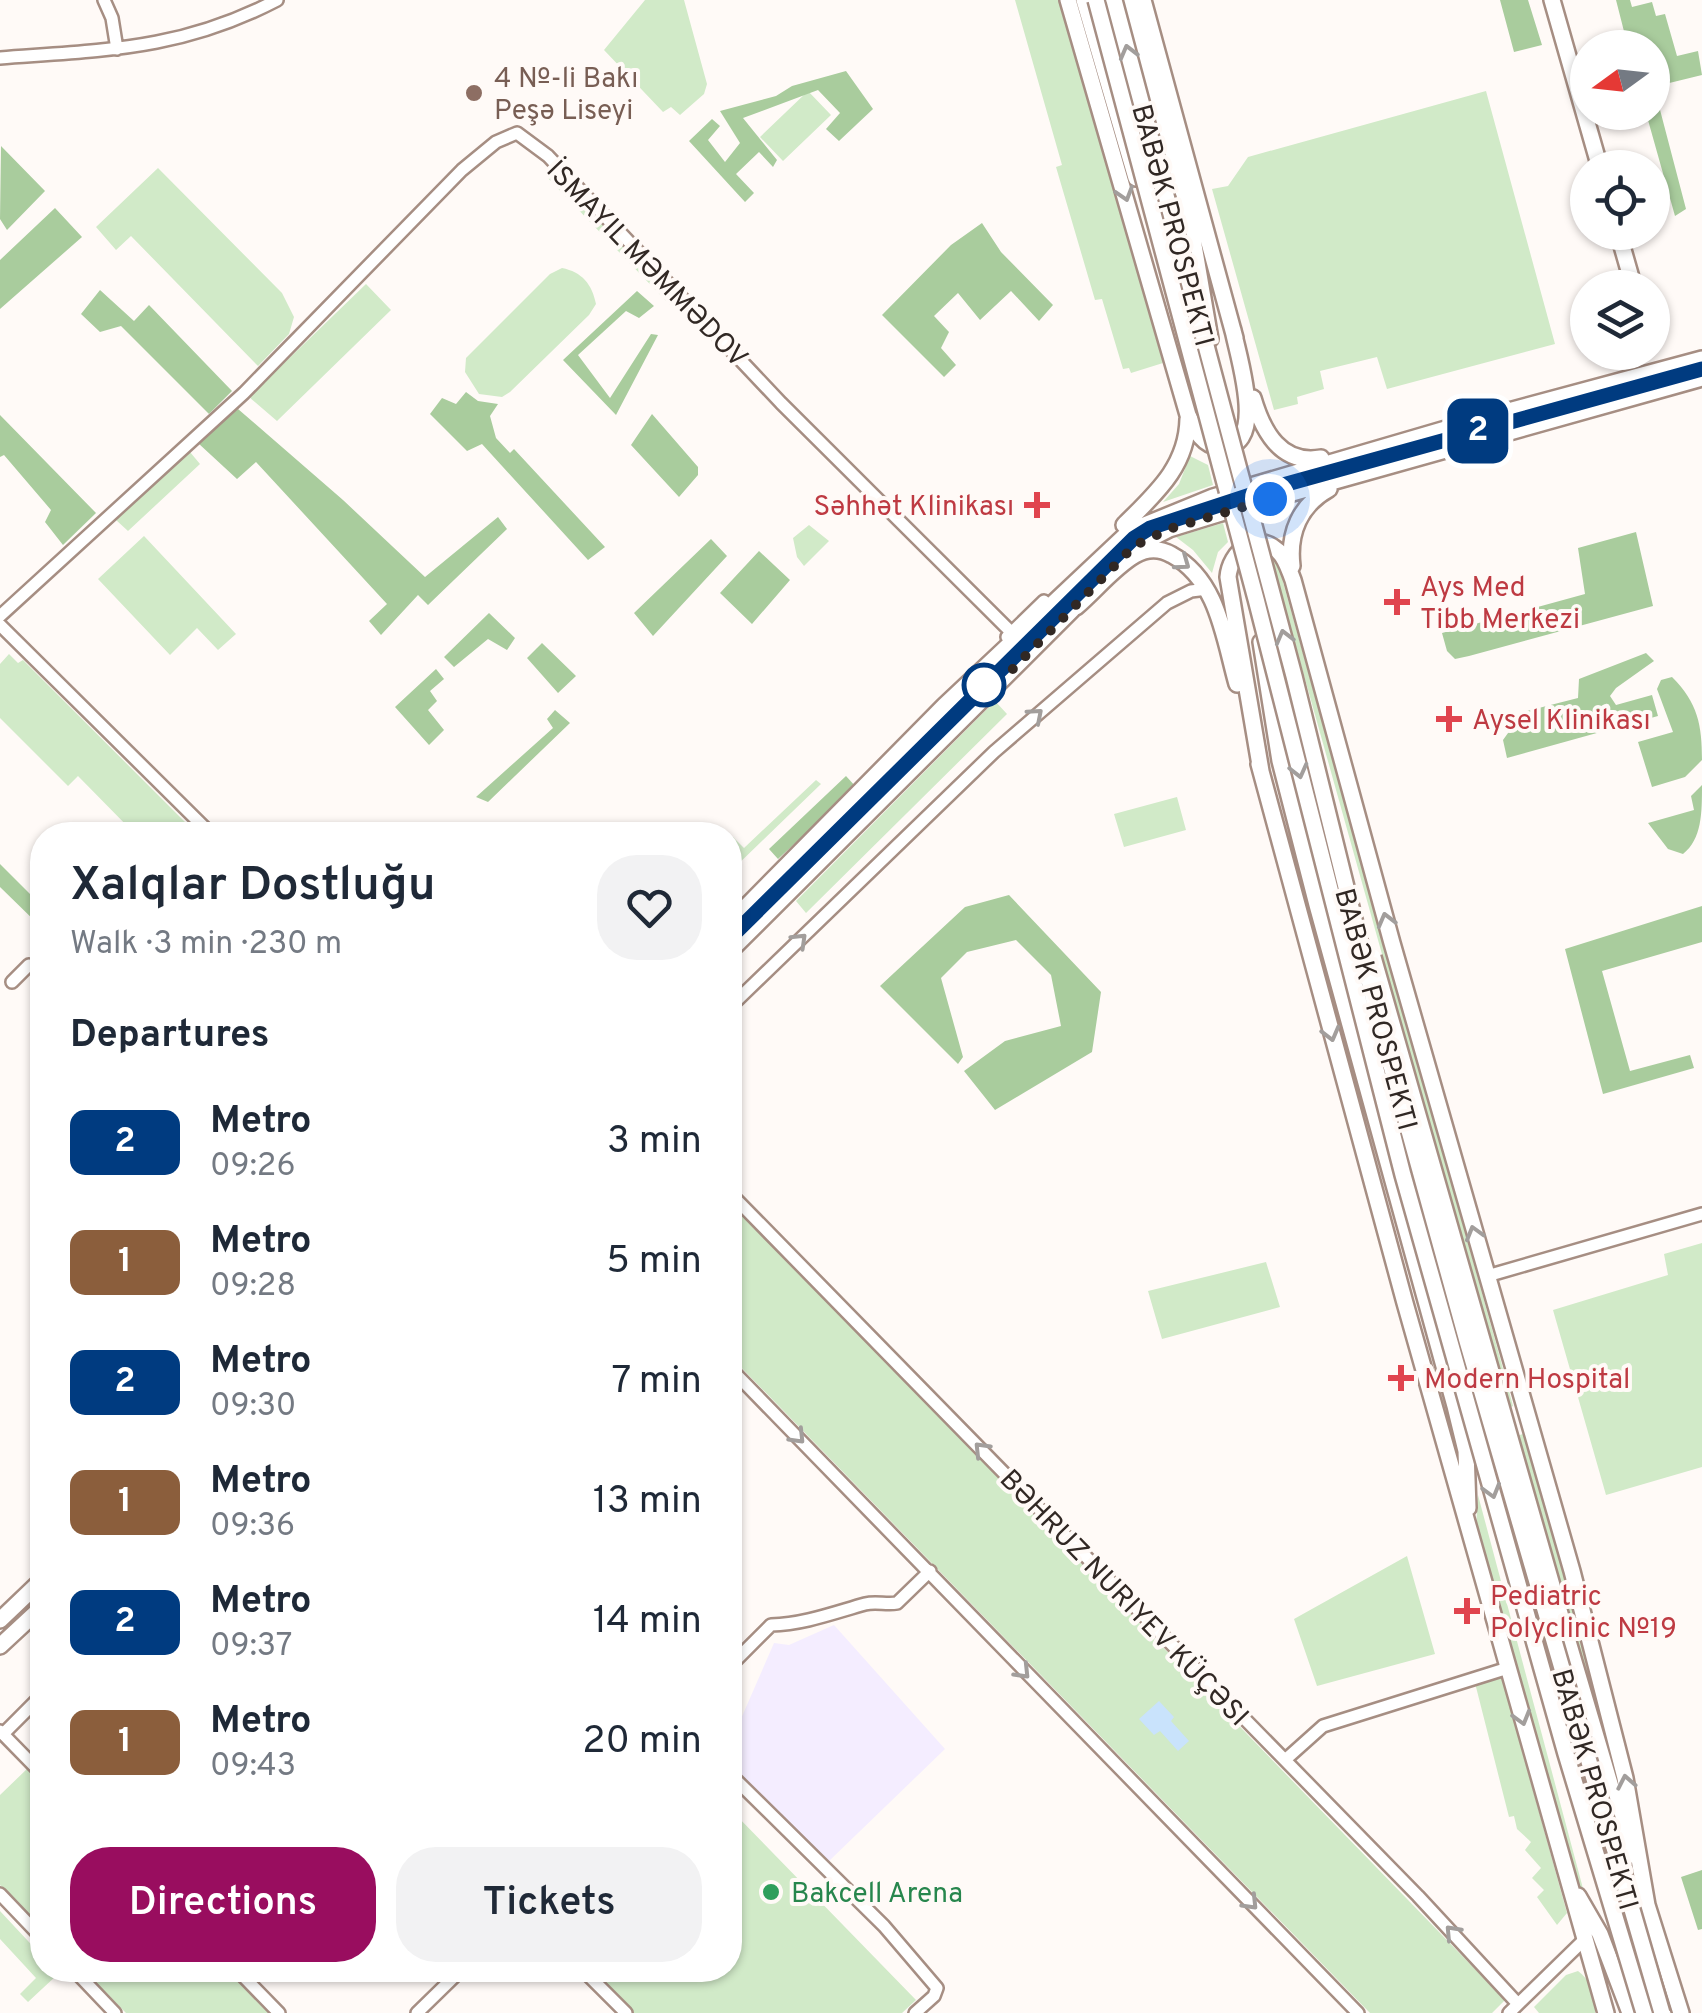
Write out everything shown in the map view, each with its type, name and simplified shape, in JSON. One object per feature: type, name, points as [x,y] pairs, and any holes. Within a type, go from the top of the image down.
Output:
[{"type":"main road","name":"BABƏK PROSPEKTI","points":[[1068,0],[1188,415]]},
{"type":"main road","points":[[1084,0],[1200,392]]},
{"type":"main road","name":"BABƏK PROSPEKTI","points":[[1096,0],[1256,599],[1398,1158],[1576,1788],[1644,2013]]},
{"type":"main road","name":"BABƏK PROSPEKTI","points":[[1114,0],[1294,676],[1382,1033],[1662,2013]]},
{"type":"main road","points":[[1130,0],[1188,210],[1218,388]]},
{"type":"main road","name":"BABƏK PROSPEKTI","points":[[1143,0],[1233,330]]},
{"type":"main road","points":[[1552,0],[1595,150]]},
{"type":"main road","points":[[1188,415],[1200,438],[1213,446],[1230,446],[1244,436],[1248,408],[1233,330]]},
{"type":"main road","points":[[1233,330],[1260,419],[1272,441],[1294,458],[1325,457]]},
{"type":"main road","points":[[742,939],[1134,546],[1266,482],[1702,359]]},
{"type":"main road","points":[[1658,371],[1662,389]]},
{"type":"main road","points":[[742,911],[986,666],[1130,531],[1217,505],[1365,472],[1702,378]]},
{"type":"main road","points":[[1051,605],[1084,564],[1176,469],[1186,446],[1188,415]]},
{"type":"main road","points":[[1124,526],[1185,500],[1325,457],[1452,421],[1490,416]]},
{"type":"main road","points":[[1293,580],[1290,548],[1298,518],[1308,504],[1329,488],[1365,472]]},
{"type":"main road","points":[[1261,771],[1230,595],[1229,566],[1244,546],[1263,544],[1278,551],[1293,580]]},
{"type":"main road","points":[[1076,607],[1132,557],[1148,550],[1164,551],[1195,571],[1208,589],[1261,771]]},
{"type":"main road","name":"BABƏK PROSPEKTI","points":[[1293,580],[1532,1425],[1626,1778],[1647,1905],[1681,2013]]},
{"type":"main road","points":[[1256,599],[1280,761],[1455,1406],[1468,1469],[1468,1526]]},
{"type":"main road","points":[[1294,676],[1608,1783],[1647,1905],[1671,2000],[1670,2013]]},
{"type":"main road","name":"BABƏK PROSPEKTI","points":[[1261,771],[1606,2013]]},
{"type":"main road","points":[[1455,1406],[1466,1424],[1480,1431],[1502,1427],[1514,1414],[1516,1400],[1500,1322]]},
{"type":"main road","points":[[0,1620],[30,1591]]},
{"type":"main road","points":[[0,1646],[30,1617]]},
{"type":"main road","points":[[1568,1880],[1600,1934],[1630,2013]]},
{"type":"street","points":[[104,0],[112,18],[117,48]]},
{"type":"street","points":[[0,58],[117,48],[199,34],[278,0]]},
{"type":"street","points":[[0,616],[328,310],[462,170],[496,142],[517,133],[548,156],[781,403],[1012,632]]},
{"type":"street","points":[[986,666],[1012,632],[1084,564]]},
{"type":"street","points":[[742,995],[1008,740],[1167,603],[1191,591],[1208,589]]},
{"type":"street","points":[[0,625],[199,822]]},
{"type":"street","points":[[12,982],[30,965]]},
{"type":"street","name":"BƏHRUZ NURIYEV KÜÇƏSI","points":[[742,1204],[1285,1760],[1513,2008]]},
{"type":"street","points":[[1487,1276],[1702,1214]]},
{"type":"street","points":[[742,1380],[930,1571],[1014,1664],[1358,2013]]},
{"type":"street","points":[[742,1654],[770,1625],[848,1612],[865,1604],[897,1602],[930,1571]]},
{"type":"street","points":[[1285,1760],[1323,1726],[1508,1668]]},
{"type":"street","points":[[30,1706],[1,1732],[30,1762]]},
{"type":"street","points":[[742,1786],[884,1926],[937,1988],[934,1996],[915,2013]]},
{"type":"street","points":[[0,1894],[30,1925]]},
{"type":"street","points":[[1513,2008],[1584,1939]]},
{"type":"street","points":[[86,1982],[116,2013]]},
{"type":"street","points":[[248,1982],[278,2013]]},
{"type":"street","points":[[417,2013],[449,1982]]},
{"type":"street","points":[[595,1982],[626,2013]]},
{"type":"shaded area","points":[[834,1625],[945,1749],[828,1862],[742,1775],[742,1716],[774,1643],[789,1645]]},
{"type":"green space","points":[[645,0],[684,0],[707,84],[704,94],[680,115],[671,107],[663,112],[604,50]]},
{"type":"green space","points":[[1015,0],[1060,0],[1163,363],[1131,373],[1129,368],[1123,369],[1102,299],[1095,300],[1056,167],[1062,165]]},
{"type":"green space","points":[[1500,0],[1528,0],[1542,45],[1514,52]]},
{"type":"green space","points":[[1616,0],[1630,0],[1632,7],[1652,2],[1656,16],[1665,14],[1670,30],[1624,30]]},
{"type":"green space","points":[[1670,32],[1677,56],[1698,51],[1702,75],[1670,83]]},
{"type":"green space","points":[[846,71],[873,109],[839,141],[826,129],[840,113],[818,90],[743,118],[777,160],[773,167],[759,152],[736,174],[754,193],[745,202],[689,141],[712,119],[720,126],[708,140],[725,162],[740,143],[720,111]]},
{"type":"green space","points":[[808,91],[831,115],[783,161],[760,137]]},
{"type":"green space","points":[[1486,91],[1555,344],[1387,389],[1377,357],[1320,371],[1324,389],[1297,397],[1298,404],[1274,410],[1212,189],[1228,186],[1248,157]]},
{"type":"green space","points":[[1651,130],[1665,130],[1686,209],[1675,216],[1670,198],[1670,150],[1656,150]]},
{"type":"green space","points":[[1,146],[45,191],[7,230],[0,219]]},
{"type":"green space","points":[[158,168],[282,293],[294,317],[289,334],[258,366],[131,236],[116,250],[96,227]]},
{"type":"green space","points":[[549,169],[676,299],[670,305],[544,174]]},
{"type":"green space","points":[[55,208],[82,237],[0,309],[0,260]]},
{"type":"green space","points":[[982,223],[1001,252],[1053,305],[1039,321],[1011,291],[980,320],[958,293],[934,316],[949,332],[941,348],[956,365],[944,377],[882,315],[951,245]]},
{"type":"green space","points":[[562,268],[575,272],[592,290],[596,304],[589,315],[510,392],[502,397],[479,394],[465,372],[466,358],[550,274]]},
{"type":"green space","points":[[366,284],[391,310],[277,421],[249,397]]},
{"type":"green space","points":[[100,290],[134,321],[149,305],[232,391],[209,414],[121,326],[100,332],[81,314]]},
{"type":"green space","points":[[637,291],[654,306],[639,318],[626,311],[578,355],[610,398],[651,334],[658,335],[616,415],[563,360]]},
{"type":"green space","points":[[466,392],[478,401],[498,404],[490,416],[496,438],[510,453],[514,449],[605,547],[588,560],[482,444],[467,451],[430,414],[442,398],[456,404]]},
{"type":"green space","points":[[238,409],[425,577],[498,517],[507,529],[428,605],[418,595],[381,635],[369,621],[387,604],[256,462],[237,479],[198,443]]},
{"type":"green space","points":[[652,414],[698,467],[698,475],[679,497],[631,445]]},
{"type":"green space","points":[[0,415],[96,513],[63,545],[45,522],[51,510],[4,455],[0,457]]},
{"type":"green space","points":[[190,452],[200,464],[128,531],[116,520]]},
{"type":"green space","points":[[1190,456],[1208,465],[1213,485],[1163,502],[1179,484]]},
{"type":"green space","points":[[1223,523],[1228,542],[1218,552],[1212,573],[1176,537]]},
{"type":"green space","points":[[809,525],[829,541],[804,566],[797,557],[793,538]]},
{"type":"green space","points":[[1636,532],[1653,606],[1469,656],[1455,659],[1447,651],[1442,633],[1585,594],[1578,548]]},
{"type":"green space","points":[[144,536],[236,634],[218,650],[197,628],[170,655],[98,579]]},
{"type":"green space","points":[[711,539],[727,556],[653,636],[634,613]]},
{"type":"green space","points":[[759,551],[790,580],[752,624],[720,593]]},
{"type":"green space","points":[[1270,554],[1276,557],[1499,1354],[1513,1406],[1509,1408]]},
{"type":"green space","points":[[489,613],[515,638],[507,650],[488,639],[454,667],[444,657]]},
{"type":"green space","points":[[542,643],[576,676],[558,693],[527,658]]},
{"type":"green space","points":[[1646,653],[1654,661],[1610,696],[1616,705],[1652,695],[1658,716],[1507,758],[1503,740],[1523,712],[1578,698],[1579,679]]},
{"type":"green space","points":[[9,654],[18,663],[23,660],[185,822],[123,822],[78,776],[68,786],[0,718],[0,664]]},
{"type":"green space","points":[[436,669],[444,679],[430,691],[437,701],[428,710],[444,730],[429,745],[395,707]]},
{"type":"green space","points":[[1672,677],[1697,715],[1702,760],[1685,777],[1652,787],[1638,742],[1673,732],[1657,689],[1661,680]]},
{"type":"green space","points":[[995,701],[1007,714],[806,913],[796,901]]},
{"type":"green space","points":[[555,710],[570,723],[488,802],[476,797],[553,728],[547,719]]},
{"type":"green space","points":[[846,776],[856,787],[778,859],[769,849]]},
{"type":"green space","points":[[816,780],[821,784],[742,860],[744,848]]},
{"type":"green space","points":[[1702,785],[1701,815],[1694,841],[1683,854],[1668,849],[1648,823],[1694,810],[1691,796]]},
{"type":"green space","points":[[1177,797],[1186,830],[1124,847],[1114,814]]},
{"type":"green space","points":[[0,864],[30,894],[30,916],[0,887]]},
{"type":"green space","points":[[1009,895],[1101,992],[1092,1052],[995,1110],[964,1071],[1005,1041],[1061,1026],[1051,975],[1016,940],[967,952],[941,978],[963,1057],[958,1064],[880,986],[965,907]]},
{"type":"green space","points":[[1702,906],[1702,942],[1602,971],[1630,1071],[1690,1055],[1694,1068],[1603,1094],[1565,949]]},
{"type":"green space","points":[[742,1213],[1505,2000],[1492,2013],[1370,2013],[742,1368]]},
{"type":"green space","points":[[1702,1243],[1702,1467],[1606,1495],[1553,1310],[1668,1275],[1664,1254]]},
{"type":"green space","points":[[1266,1262],[1280,1307],[1162,1339],[1148,1291]]},
{"type":"green space","points":[[1527,1433],[1615,1766],[1613,1773],[1516,1436]]},
{"type":"green space","points":[[1478,1495],[1585,1896],[1574,1878],[1476,1528]]},
{"type":"green space","points":[[1407,1556],[1435,1654],[1317,1686],[1294,1619]]},
{"type":"green space","points":[[1501,1675],[1567,1913],[1557,1925],[1537,1897],[1544,1890],[1532,1878],[1541,1868],[1525,1850],[1531,1842],[1517,1829],[1514,1816],[1509,1817],[1475,1683]]},
{"type":"green space","points":[[30,1770],[30,1916],[0,1885],[0,1795]]},
{"type":"green space","name":"Bakcell Arena","points":[[742,1821],[916,2000],[902,2013],[632,2013],[602,1982],[742,1982]]},
{"type":"green space","points":[[1702,1870],[1702,1929],[1698,1930],[1681,1877]]},
{"type":"green space","points":[[0,1911],[30,1943],[30,1972],[0,1939]]},
{"type":"green space","points":[[1578,1971],[1592,1990],[1595,2013],[1539,2013],[1534,2007],[1566,1975]]},
{"type":"green space","points":[[32,1982],[49,1982],[28,2002],[20,1994]]},
{"type":"green space","points":[[96,1982],[239,1982],[269,2013],[126,2013]]},
{"type":"water","points":[[1159,1701],[1189,1741],[1178,1751],[1160,1731],[1154,1735],[1139,1719]]},
{"type":"metro line","name":"2","points":[[742,926],[1120,549],[1150,528],[1265,490],[1702,369]]},
{"type":"place","name":"4 №-li Bakı Peşə Liseyi","points":[[474,93]]},
{"type":"place","name":"Səhhət Klinikası","points":[[1037,505]]},
{"type":"place","name":"Ays Med Tibb Merkezi","points":[[1397,602]]},
{"type":"place","name":"Aysel Klinikası","points":[[1449,719]]},
{"type":"place","name":"Modern Hospital","points":[[1401,1378]]},
{"type":"place","name":"Pediatric Polyclinic №19","points":[[1467,1611]]},
{"type":"place","name":"Bakcell Arena","points":[[771,1892]]},
{"type":"route","points":[[984,685],[996,686],[1134,546],[1169,529],[1270,499]]}]
